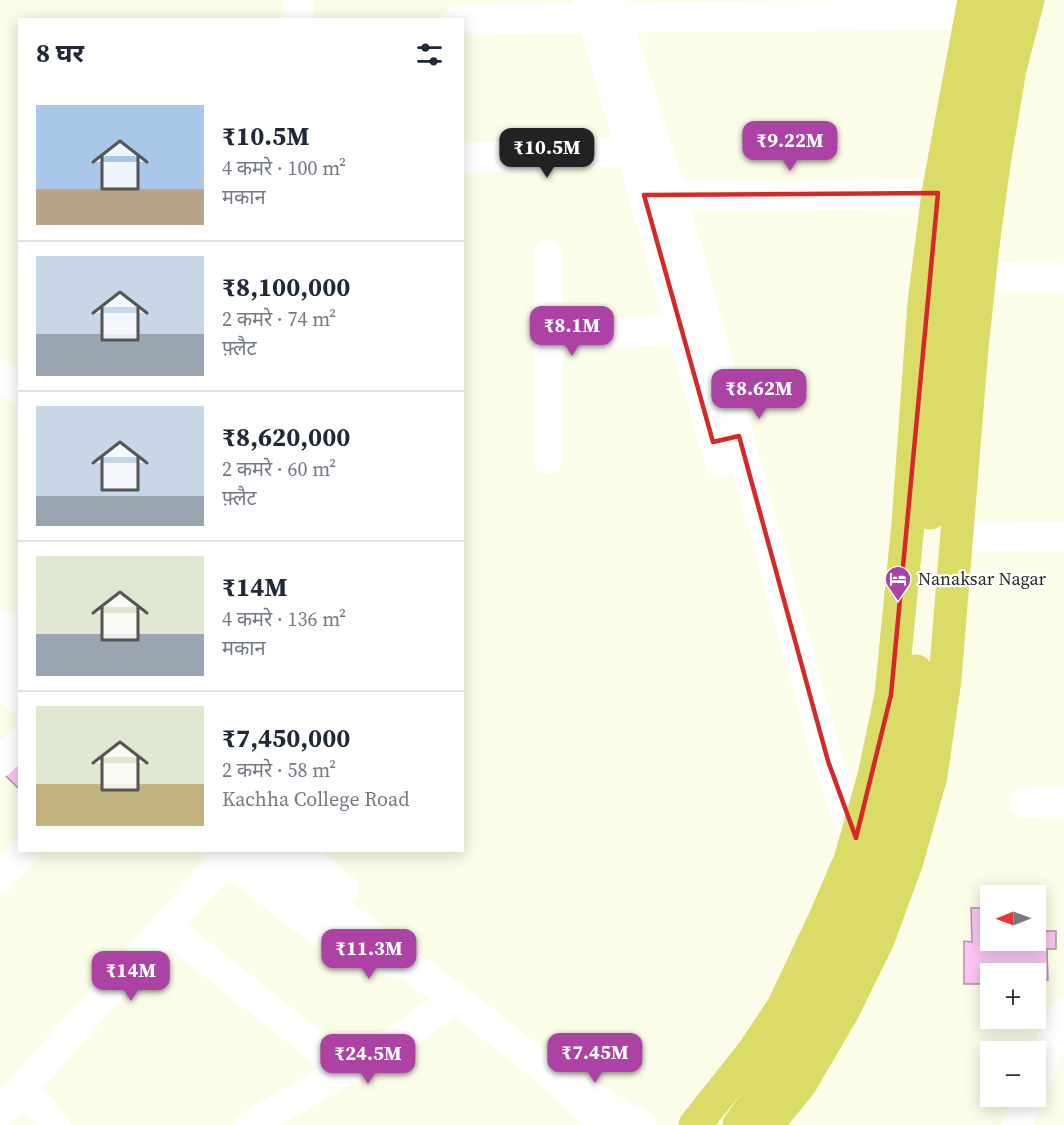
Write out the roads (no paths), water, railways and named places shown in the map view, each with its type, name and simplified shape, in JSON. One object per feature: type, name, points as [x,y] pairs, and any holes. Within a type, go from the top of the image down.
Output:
[{"type":"main road","points":[[739,1125],[781,1066],[827,982],[872,880],[891,816],[903,761],[914,687],[951,285],[969,146],[1003,0]]},
{"type":"main road","points":[[767,1125],[801,1083],[843,1011],[878,940],[907,861],[933,765],[945,679],[980,277],[994,164],[1007,90],[1028,0]]},
{"type":"main road","points":[[695,1125],[718,1099],[783,1007],[850,860],[874,776],[891,695],[908,524],[924,303],[938,193],[972,8]]},
{"type":"street","points":[[298,0],[299,18]]},
{"type":"street","points":[[464,20],[603,9],[733,15],[972,8]]},
{"type":"street","points":[[603,9],[631,152],[658,195],[682,329],[856,838]]},
{"type":"street","points":[[603,9],[658,195],[724,447]]},
{"type":"street","points":[[464,158],[631,152]]},
{"type":"street","points":[[658,195],[790,196],[938,193]]},
{"type":"street","points":[[548,255],[548,459]]},
{"type":"street","points":[[980,277],[1064,278]]},
{"type":"street","points":[[548,337],[682,329]]},
{"type":"street","points":[[0,375],[18,388]]},
{"type":"street","points":[[956,536],[1064,537]]},
{"type":"street","points":[[0,625],[18,638]]},
{"type":"street","points":[[0,655],[18,668]]},
{"type":"street","points":[[0,684],[18,698]]},
{"type":"street","points":[[0,762],[18,745]]},
{"type":"street","points":[[1024,803],[1064,802]]},
{"type":"street","points":[[0,879],[23,852]]},
{"type":"street","points":[[263,852],[555,1077],[602,1125]]},
{"type":"street","points":[[298,852],[364,905],[415,970]]},
{"type":"street","points":[[0,1113],[166,927],[220,855],[310,924],[340,943],[415,970]]},
{"type":"street","points":[[166,927],[346,1070]]},
{"type":"street","points":[[250,1125],[402,1037],[455,998]]},
{"type":"street","points":[[1046,1055],[1064,1013]]},
{"type":"street","points":[[555,1077],[641,1125]]},
{"type":"street","points":[[22,1089],[55,1125]]},
{"type":"street","points":[[1017,1125],[1024,1107]]},
{"type":"place","name":"Nanaksar Nagar","points":[[898,602]]}]
